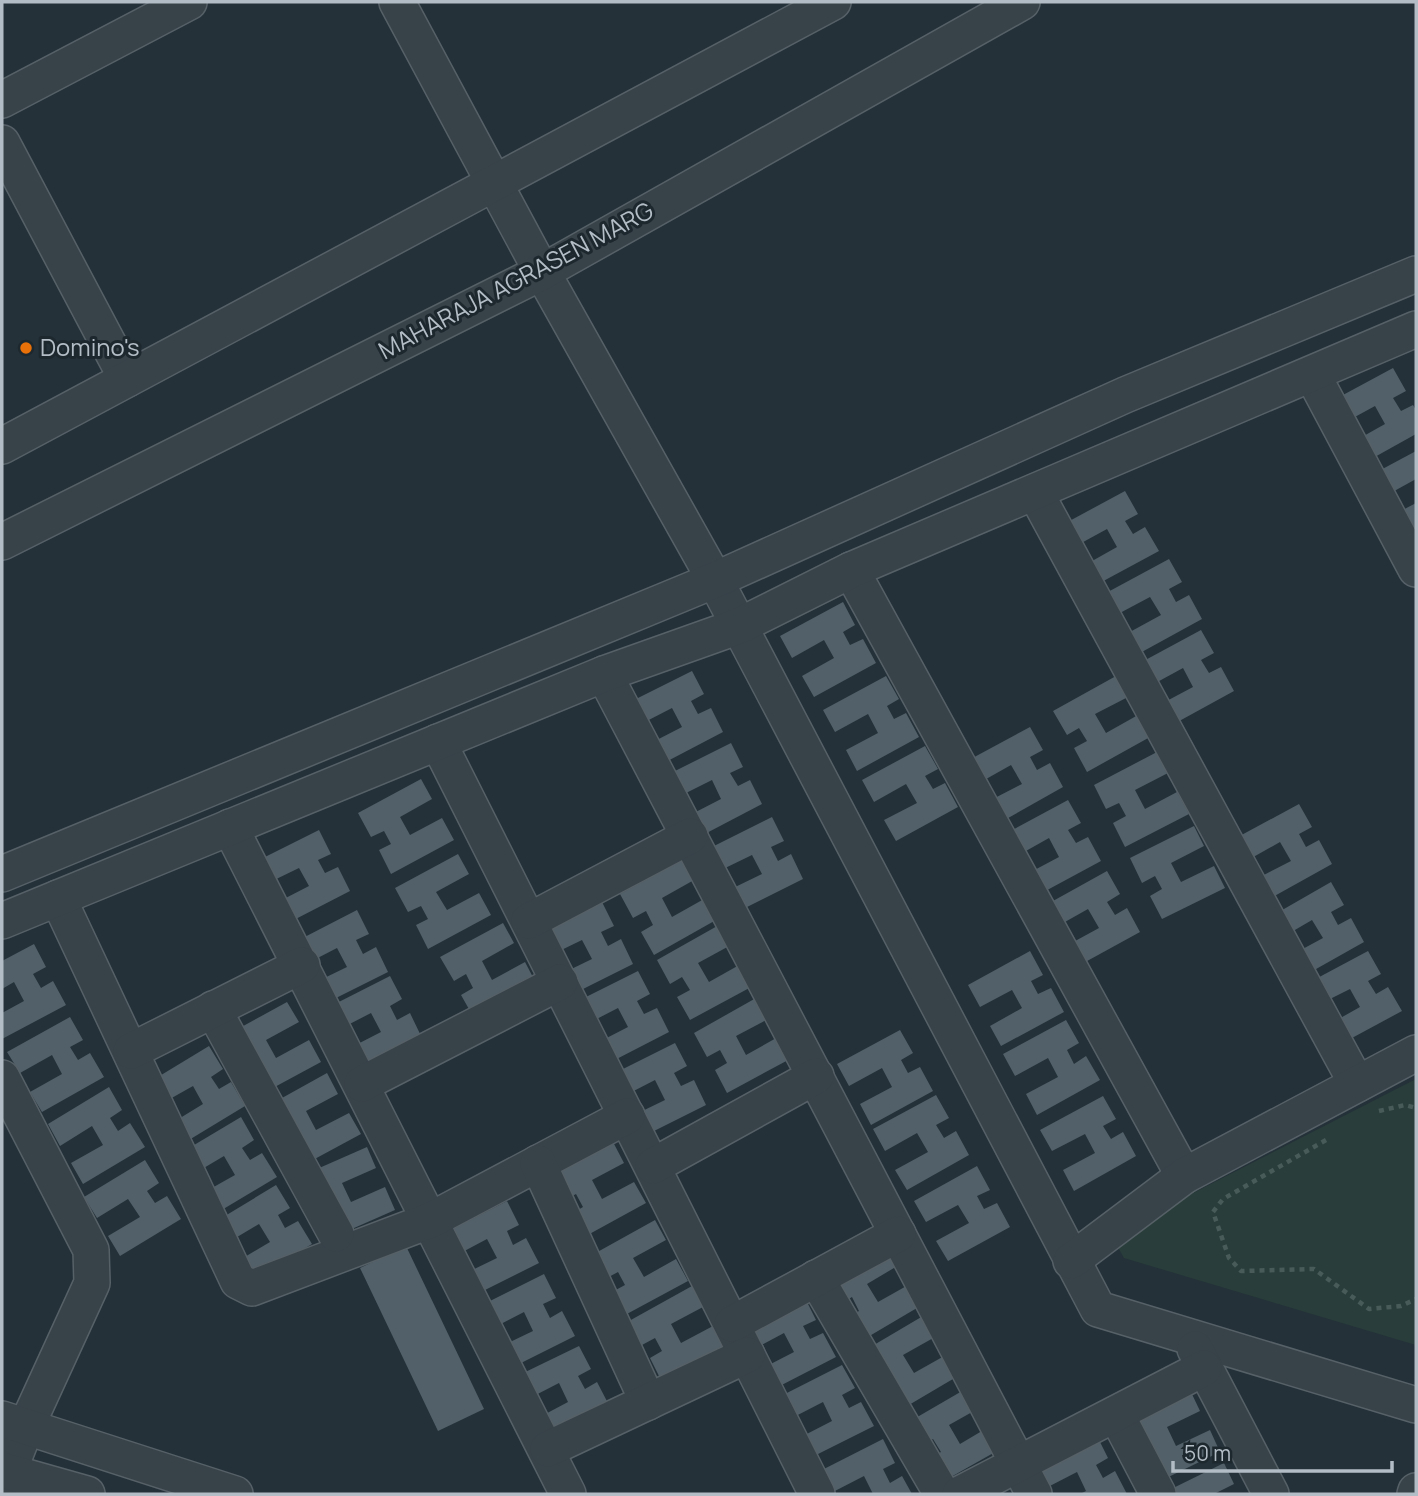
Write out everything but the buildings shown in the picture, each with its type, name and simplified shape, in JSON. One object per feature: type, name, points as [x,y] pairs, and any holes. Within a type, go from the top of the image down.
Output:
[{"type":"street","points":[[2,100],[189,2]]},
{"type":"street","points":[[397,2],[493,183],[715,580],[1093,1301],[1103,1312],[1197,1353],[1416,1405]]},
{"type":"street","points":[[2,446],[833,2]]},
{"type":"street","name":"MAHARAJA AGRASEN MARG","points":[[2,542],[542,272],[1022,2]]},
{"type":"street","points":[[2,143],[127,379]]},
{"type":"street","points":[[2,874],[715,580],[1125,395],[1416,274]]},
{"type":"street","points":[[2,921],[604,674],[739,626],[851,570],[1416,329]]},
{"type":"street","points":[[1312,374],[1416,569]]},
{"type":"street","points":[[1035,492],[1363,1098]]},
{"type":"street","points":[[851,570],[1184,1176]]},
{"type":"street","points":[[604,674],[1027,1479]]},
{"type":"street","points":[[438,742],[817,1494]]},
{"type":"street","points":[[230,828],[548,1449],[568,1494]]},
{"type":"street","points":[[529,920],[690,836]]},
{"type":"street","points":[[58,898],[238,1281],[244,1287],[252,1289],[431,1220],[627,1116]]},
{"type":"street","points":[[131,1051],[302,965]]},
{"type":"street","points":[[362,1084],[560,982]]},
{"type":"street","points":[[213,1009],[336,1234]]},
{"type":"street","points":[[1071,1261],[1184,1176],[1363,1098],[1416,1053]]},
{"type":"street","points":[[653,1166],[816,1076]]},
{"type":"street","points":[[2,1078],[91,1250],[94,1267],[92,1283],[14,1423],[4,1477],[86,1494]]},
{"type":"street","points":[[538,1163],[648,1402]]},
{"type":"street","points":[[732,1324],[898,1234]]},
{"type":"street","points":[[816,1278],[942,1494]]},
{"type":"street","points":[[960,1494],[1027,1479],[1197,1353]]},
{"type":"street","points":[[1197,1353],[1271,1494]]},
{"type":"street","points":[[548,1449],[747,1355]]},
{"type":"street","points":[[1116,1414],[1158,1494]]},
{"type":"street","points":[[14,1423],[235,1494]]},
{"type":"path","points":[[1363,1098],[1416,1108]]},
{"type":"path","points":[[1331,1137],[1223,1199],[1213,1212],[1229,1258],[1241,1271],[1314,1269],[1369,1309],[1401,1306],[1416,1299]]},
{"type":"green space","points":[[1416,1079],[1416,1345],[1124,1258],[1111,1235]]},
{"type":"place","name":"Domino's","points":[[26,348]]}]
